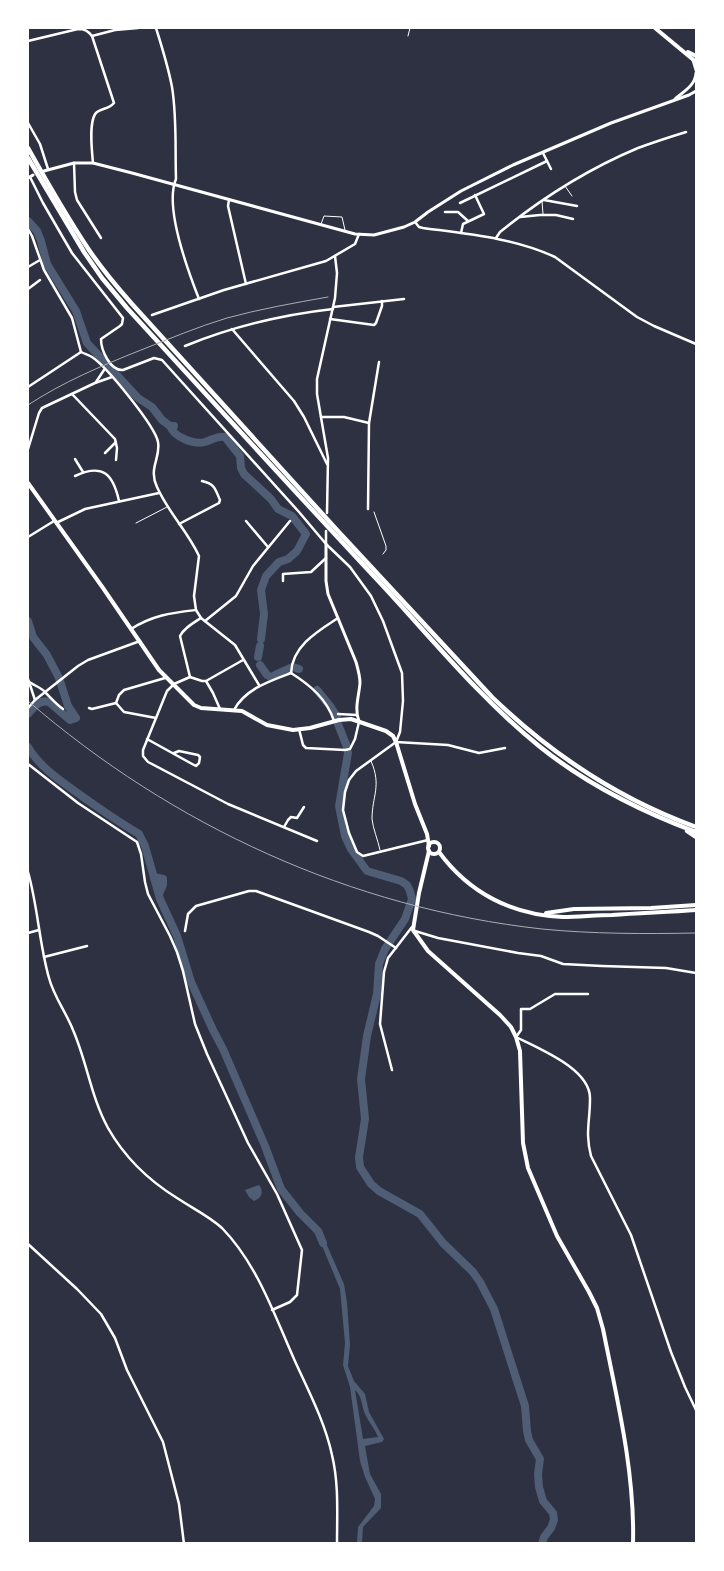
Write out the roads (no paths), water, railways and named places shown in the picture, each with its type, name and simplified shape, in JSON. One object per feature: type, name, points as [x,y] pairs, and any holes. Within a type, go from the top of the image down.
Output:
[{"type":"main road","points":[[655,28],[695,59]]},
{"type":"main road","points":[[28,148],[72,224],[101,267],[125,297],[492,697],[543,742],[593,777],[647,807],[696,827]]},
{"type":"main road","points":[[28,158],[84,252],[102,278],[127,308],[330,531],[489,701],[520,730],[564,765],[615,796],[696,832]]},
{"type":"main road","points":[[28,483],[165,678],[198,707],[245,712],[272,727],[299,730],[348,718],[386,731],[393,736],[415,804],[428,834],[439,845],[439,852],[454,871],[480,893],[514,909],[562,917],[696,910]]},
{"type":"main road","points":[[677,825],[696,837]]},
{"type":"main road","points":[[428,834],[428,862],[419,893],[413,928],[428,951],[500,1015],[511,1027],[516,1038],[520,1051],[523,1142],[528,1168],[557,1236],[597,1308],[603,1329],[630,1476],[634,1529],[633,1544]]},
{"type":"main road","points":[[429,846],[434,842]]},
{"type":"main road","points":[[429,852],[434,854]]},
{"type":"main road","points":[[428,862],[434,854],[439,852]]},
{"type":"main road","points":[[542,914],[574,909],[651,908],[696,905]]},
{"type":"main road","points":[[561,911],[562,917]]},
{"type":"street","points":[[92,36],[115,30],[138,28]]},
{"type":"street","points":[[156,28],[166,56],[172,88],[176,179],[174,185],[174,216],[186,264],[199,299]]},
{"type":"street","points":[[28,41],[78,29],[84,29],[92,36],[114,103],[107,109],[97,112],[92,120],[93,164]]},
{"type":"street","points":[[673,100],[691,86],[695,80],[695,59]]},
{"type":"street","points":[[28,123],[40,144],[46,170],[74,162],[93,164],[345,231],[359,234],[382,234],[415,222],[476,182],[611,123],[696,91]]},
{"type":"street","points":[[496,238],[500,232],[542,200],[576,179],[639,148],[686,132]]},
{"type":"street","points":[[542,152],[551,169]]},
{"type":"street","points":[[460,203],[547,161]]},
{"type":"street","points":[[74,162],[77,200],[100,238]]},
{"type":"street","points":[[30,177],[72,253],[123,318],[122,324],[103,337],[101,341],[113,368],[119,371],[154,358],[162,360],[280,490],[326,544],[350,567],[372,596],[398,662],[403,683],[399,738],[356,771],[349,780],[345,792],[343,810],[357,852],[362,856],[428,840]]},
{"type":"street","points":[[461,233],[463,224],[484,214],[475,195]]},
{"type":"street","points":[[229,200],[228,206],[246,284]]},
{"type":"street","points":[[542,200],[577,206]]},
{"type":"street","points":[[445,212],[458,212],[468,221]]},
{"type":"street","points":[[519,217],[543,215],[572,219]]},
{"type":"street","points":[[415,222],[419,227],[423,228],[496,238],[555,257],[637,318],[696,344]]},
{"type":"street","points":[[28,229],[52,286],[62,305],[72,318],[82,352],[94,359],[121,386],[153,430],[157,439],[158,451],[153,472],[154,479],[167,506],[199,556],[194,596],[196,610],[201,618],[231,640],[259,685]]},
{"type":"street","points":[[152,315],[246,284],[321,263],[354,244],[359,234]]},
{"type":"street","points":[[327,513],[328,466],[317,394],[317,379],[333,308],[337,273],[335,256]]},
{"type":"street","points":[[28,267],[40,260]]},
{"type":"street","points":[[28,289],[40,280]]},
{"type":"street","points":[[185,346],[232,329],[272,318],[404,298]]},
{"type":"street","points":[[330,320],[374,325],[382,306],[382,301]]},
{"type":"street","points":[[232,329],[286,390],[304,417],[328,466]]},
{"type":"street","points":[[28,387],[82,352]]},
{"type":"street","points":[[368,509],[369,423],[379,362]]},
{"type":"street","points":[[95,383],[104,369]]},
{"type":"street","points":[[28,449],[40,410],[95,383],[112,377]]},
{"type":"street","points":[[72,394],[116,442],[116,460]]},
{"type":"street","points":[[321,417],[344,417],[369,423]]},
{"type":"street","points":[[317,444],[325,441]]},
{"type":"street","points":[[105,453],[116,442]]},
{"type":"street","points":[[75,459],[83,472]]},
{"type":"street","points":[[75,476],[83,472],[95,470],[107,474],[114,484],[119,501]]},
{"type":"street","points":[[179,524],[218,503],[220,500],[213,485],[202,481]]},
{"type":"street","points":[[28,537],[55,522],[85,509],[160,492]]},
{"type":"street","points":[[246,521],[268,548]]},
{"type":"street","points":[[205,620],[236,596],[253,566],[290,521]]},
{"type":"street","points":[[299,730],[303,745],[306,748],[345,750],[350,749],[355,739],[359,721],[356,715],[360,682],[359,673],[328,594],[326,581],[326,532]]},
{"type":"street","points":[[283,581],[283,574],[311,572],[326,558]]},
{"type":"street","points":[[131,628],[153,617],[196,610]]},
{"type":"street","points":[[190,677],[180,636],[190,625],[201,618]]},
{"type":"street","points":[[291,669],[293,659],[307,640],[338,618]]},
{"type":"street","points":[[28,708],[72,670],[88,660],[140,641]]},
{"type":"street","points":[[243,660],[206,680],[202,681],[190,677],[174,684],[167,691],[142,750],[143,756],[148,762],[228,804],[317,841]]},
{"type":"street","points":[[234,710],[238,703],[259,685],[291,669]]},
{"type":"street","points":[[291,669],[322,698],[336,721]]},
{"type":"street","points":[[116,703],[119,695],[124,690],[165,678]]},
{"type":"street","points":[[28,680],[36,687],[44,690],[63,710]]},
{"type":"street","points":[[28,680],[35,700]]},
{"type":"street","points":[[206,680],[220,710]]},
{"type":"street","points":[[89,708],[92,709],[116,703]]},
{"type":"street","points":[[116,703],[124,712],[156,718]]},
{"type":"street","points":[[338,714],[356,715]]},
{"type":"street","points":[[147,739],[196,766],[199,764],[200,757],[198,755],[179,751],[174,753]]},
{"type":"street","points":[[396,742],[448,745],[479,753],[505,748]]},
{"type":"street","points":[[28,764],[78,803],[137,842],[148,894],[170,936],[183,971],[195,1024],[207,1054],[248,1143],[278,1194],[302,1250],[297,1295],[290,1302],[272,1310]]},
{"type":"street","points":[[284,827],[291,817],[297,818],[304,807]]},
{"type":"street","points":[[28,872],[44,957],[54,993],[75,1035],[100,1110],[115,1139],[148,1178],[208,1217],[221,1228],[245,1256],[272,1310],[329,1442],[336,1479],[337,1544]]},
{"type":"street","points":[[185,931],[188,914],[196,906],[249,891],[256,891],[369,932],[396,948]]},
{"type":"street","points":[[392,1070],[380,1024],[384,972],[388,958],[413,928],[438,938],[518,954],[536,955],[563,964],[666,968],[696,973]]},
{"type":"street","points":[[28,933],[39,930]]},
{"type":"street","points":[[44,957],[86,946]]},
{"type":"street","points":[[588,994],[556,994],[530,1009],[521,1009],[521,1030],[516,1038],[575,1070],[588,1086],[590,1097],[587,1127],[591,1156],[630,1235],[671,1352],[696,1410]]},
{"type":"street","points":[[28,1244],[77,1289],[100,1314],[115,1338],[127,1370],[163,1442],[179,1504],[184,1544]]},
{"type":"lane","points":[[408,36],[410,28]]},
{"type":"lane","points":[[565,186],[572,196]]},
{"type":"lane","points":[[542,200],[543,215]]},
{"type":"lane","points":[[321,225],[324,216],[342,217],[345,231]]},
{"type":"lane","points":[[136,523],[167,506]]},
{"type":"lane","points":[[374,512],[386,546],[383,554]]},
{"type":"lane","points":[[370,761],[377,782],[372,816],[381,851]]},
{"type":"water","points":[[259,1185],[262,1194],[254,1201],[245,1190]]},
{"type":"water","points":[[322,1234],[344,1284],[350,1345],[348,1366],[354,1381],[365,1394],[369,1412],[384,1439],[382,1442],[365,1446],[370,1474],[381,1494],[381,1508],[363,1527],[362,1543],[357,1543],[358,1527],[374,1506],[375,1499],[360,1461],[350,1387],[343,1365],[345,1343],[340,1289],[318,1236]],"holes":[[[355,1390],[358,1393],[364,1413],[378,1437],[363,1439]]]},
{"type":"waterway","points":[[28,221],[37,231],[47,264],[76,311],[87,343],[138,398],[152,407],[162,420],[170,426],[174,426]]},
{"type":"waterway","points":[[170,426],[180,437],[195,442],[201,443],[217,437],[225,437],[240,456],[241,468],[244,474],[271,499],[278,509],[292,516],[306,534],[297,551],[288,559],[279,562],[266,576],[261,590],[264,614],[261,639]]},
{"type":"waterway","points":[[28,621],[33,637],[47,655],[59,678],[68,706],[76,718],[70,720],[46,701],[37,704],[28,714]]},
{"type":"waterway","points":[[258,657],[260,646]]},
{"type":"waterway","points":[[260,665],[267,675],[271,677]]},
{"type":"waterway","points":[[275,675],[293,667],[299,669]]},
{"type":"waterway","points":[[317,690],[337,717]]},
{"type":"waterway","points":[[338,724],[347,747]]},
{"type":"waterway","points":[[28,747],[43,766],[56,777],[139,834],[145,846],[160,899],[177,936],[191,982],[223,1049],[265,1146],[281,1189],[300,1213],[318,1231],[323,1243]]},
{"type":"waterway","points":[[348,753],[339,806],[345,836],[351,849],[367,871],[401,881],[407,885],[412,899],[405,919],[385,949],[379,964],[377,994],[367,1036],[361,1079],[365,1119],[359,1157],[360,1167],[371,1184],[379,1191],[420,1214],[443,1243],[473,1272],[494,1309],[525,1406],[529,1440],[540,1459],[538,1474],[543,1501],[553,1513],[554,1520],[542,1544]]},
{"type":"waterway","points":[[154,877],[163,879],[163,885],[159,894]]},
{"type":"railway","points":[[28,405],[97,368],[205,325],[252,312],[328,297]]},
{"type":"railway","points":[[28,701],[84,746],[143,786],[204,823],[268,854],[334,881],[402,902],[471,918],[542,929],[580,932],[696,933]]}]
